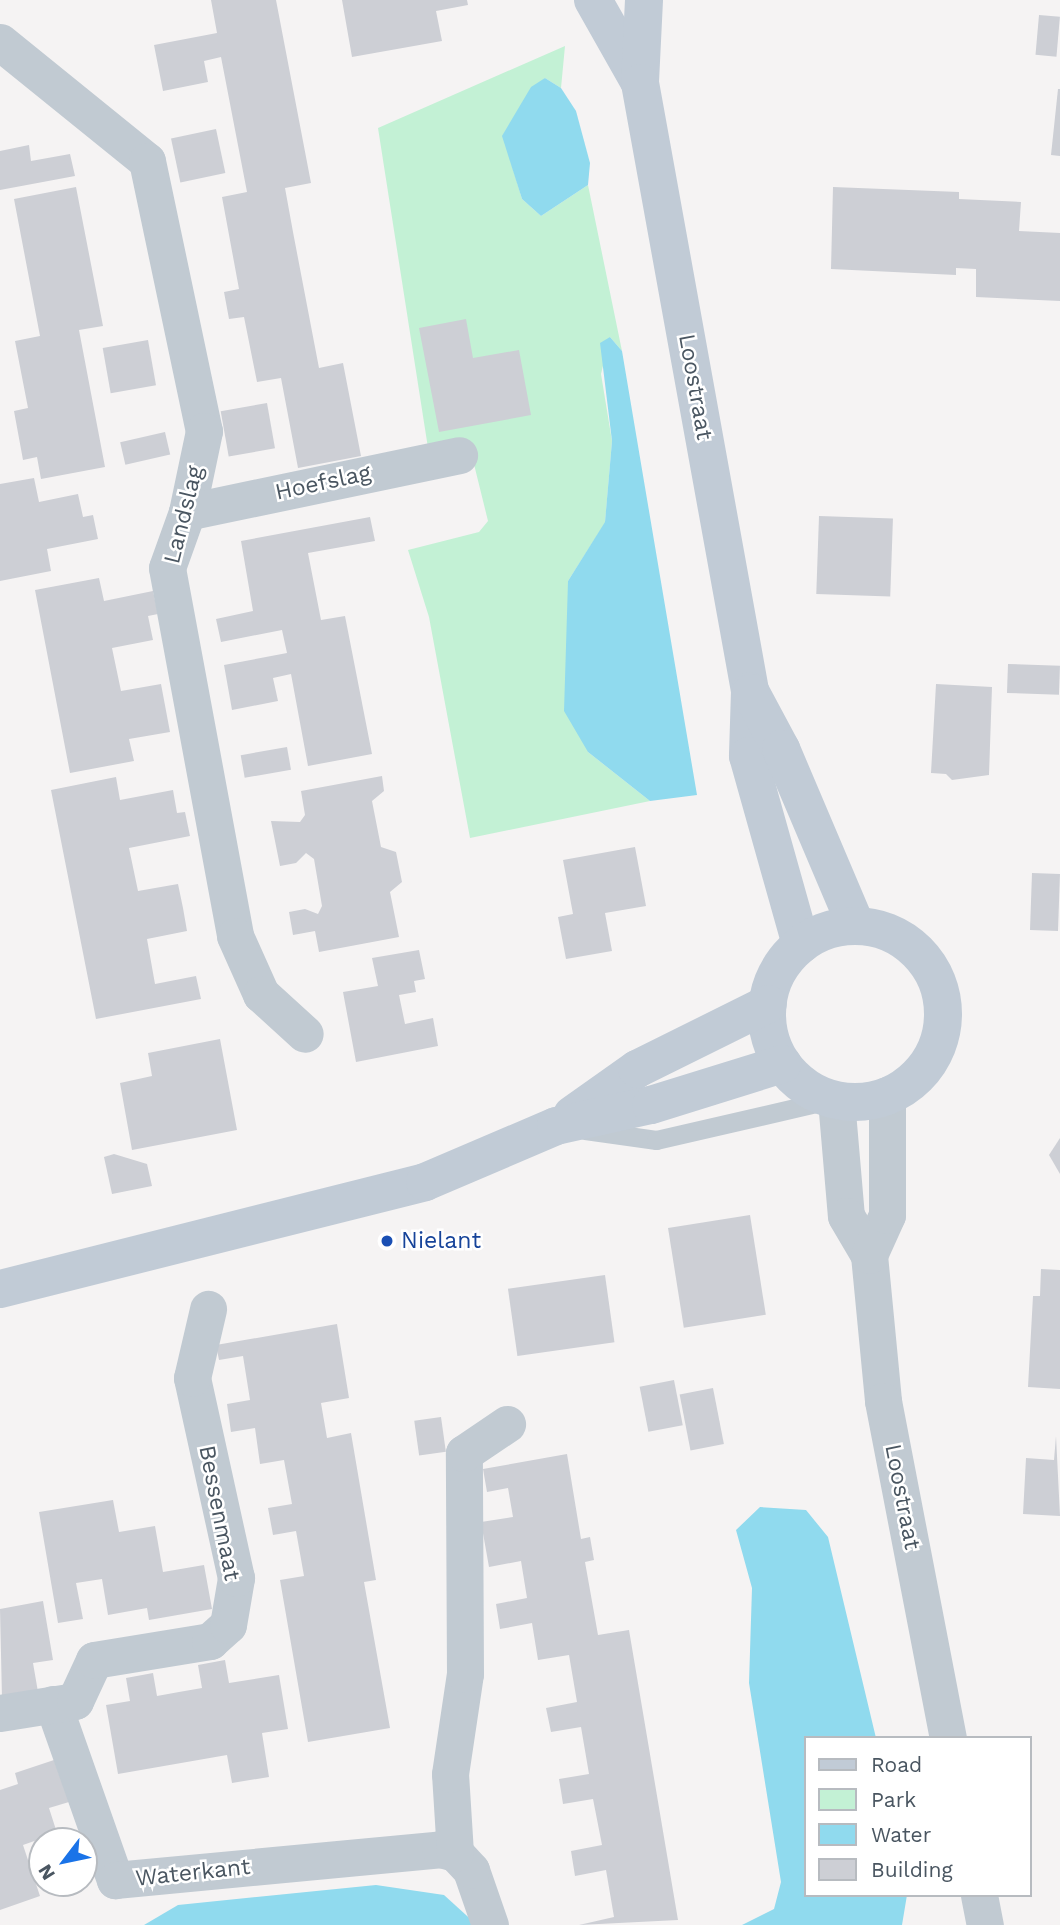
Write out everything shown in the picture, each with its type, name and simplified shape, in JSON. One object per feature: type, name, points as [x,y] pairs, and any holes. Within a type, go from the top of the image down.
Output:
[{"type":"street","name":"Loostraat","points":[[593,0],[640,83]]},
{"type":"street","name":"Loostraat","points":[[644,0],[640,83],[750,691],[748,756],[801,945]]},
{"type":"street","name":"Landslag","points":[[0,41],[147,161],[204,431],[187,512],[167,568],[235,936],[261,994],[305,1034]]},
{"type":"street","name":"Hoefslag","points":[[187,512],[458,455]]},
{"type":"street","name":"Loostraat","points":[[750,691],[781,749],[856,926]]},
{"type":"street","points":[[856,926],[886,932],[914,949],[933,974],[942,1003],[940,1035],[927,1063],[887,1096],[835,1099],[801,1084],[783,1064],[770,1035],[768,1004],[775,977],[801,945],[827,931],[856,926]]},
{"type":"street","points":[[556,1126],[637,1069],[768,1004]]},
{"type":"street","points":[[0,1289],[425,1182],[556,1126],[651,1105],[783,1064]]},
{"type":"street","name":"Loostraat","points":[[869,1255],[887,1215],[887,1096]]},
{"type":"street","name":"Loostraat","points":[[835,1099],[846,1216],[869,1255],[883,1401],[948,1736]]},
{"type":"street","name":"Bessenmaat","points":[[0,1713],[75,1700],[94,1660],[210,1641],[228,1625],[236,1578],[192,1378],[208,1310]]},
{"type":"street","points":[[490,1924],[471,1870],[455,1853],[450,1774],[464,1674],[464,1453],[508,1424]]},
{"type":"street","name":"Waterkant","points":[[53,1704],[116,1880],[440,1849],[455,1853]]},
{"type":"street","points":[[979,1897],[985,1925]]},
{"type":"lane","points":[[556,1126],[656,1140],[835,1099]]},
{"type":"green space","points":[[565,46],[561,88],[545,78],[503,136],[522,199],[541,216],[588,185],[622,351],[610,337],[601,374],[612,441],[605,523],[568,581],[588,752],[650,801],[470,838],[429,617],[408,550],[479,532],[488,521],[468,440],[428,448],[378,128]]},
{"type":"water","points":[[545,78],[561,88],[576,111],[590,163],[588,185],[541,216],[522,199],[502,136],[531,87]]},
{"type":"water","points":[[610,337],[622,351],[697,795],[650,801],[588,752],[564,711],[568,581],[605,522],[612,441],[600,343]]},
{"type":"water","points":[[760,1507],[806,1510],[828,1537],[876,1736],[804,1736],[804,1897],[907,1897],[902,1925],[742,1925],[774,1909],[781,1882],[749,1683],[752,1588],[736,1530]]},
{"type":"water","points":[[376,1885],[444,1895],[477,1925],[144,1925],[178,1905]]},
{"type":"building","points":[[211,0],[276,0],[311,183],[285,188],[293,232],[319,368],[343,363],[361,456],[298,468],[281,378],[257,382],[244,317],[229,319],[224,292],[239,289],[222,197],[247,192],[221,57],[204,61],[208,82],[163,91],[154,45],[217,33]]},
{"type":"building","points":[[342,0],[467,0],[468,5],[436,11],[442,41],[352,57]]},
{"type":"building","points":[[1039,15],[1060,17],[1056,57],[1036,55]]},
{"type":"building","points":[[1060,89],[1060,156],[1051,155]]},
{"type":"building","points":[[216,129],[225,173],[180,183],[171,139]]},
{"type":"building","points":[[29,145],[31,161],[70,154],[75,176],[0,190],[0,151]]},
{"type":"building","points":[[76,187],[103,326],[79,330],[105,467],[41,479],[37,457],[23,460],[14,411],[28,408],[15,341],[40,336],[14,199]]},
{"type":"building","points":[[833,187],[959,192],[959,199],[1021,202],[1019,231],[1060,233],[1060,301],[976,297],[976,269],[956,268],[956,275],[831,269]]},
{"type":"building","points":[[466,319],[473,358],[519,350],[531,415],[439,432],[419,328]]},
{"type":"building","points":[[148,340],[156,385],[111,393],[103,348]]},
{"type":"building","points":[[267,403],[275,448],[229,456],[221,411]]},
{"type":"building","points":[[165,432],[170,454],[125,465],[120,442]]},
{"type":"building","points":[[34,478],[39,502],[78,494],[83,517],[93,515],[98,539],[47,549],[51,571],[0,581],[0,484]]},
{"type":"building","points":[[819,516],[893,519],[890,597],[816,594]]},
{"type":"building","points":[[370,517],[375,541],[308,553],[321,620],[345,616],[372,754],[308,766],[291,674],[273,678],[278,701],[232,710],[224,665],[287,653],[282,630],[221,642],[216,619],[253,611],[241,541]]},
{"type":"building","points":[[99,578],[104,601],[153,591],[158,614],[148,616],[153,640],[112,648],[121,691],[161,684],[170,732],[129,739],[134,761],[70,773],[35,590]]},
{"type":"building","points":[[1008,664],[1060,666],[1059,695],[1007,693]]},
{"type":"building","points":[[936,684],[992,687],[989,775],[952,780],[946,774],[931,773]]},
{"type":"building","points":[[287,747],[291,770],[245,778],[241,755]]},
{"type":"building","points":[[382,776],[384,791],[372,801],[381,847],[396,852],[402,882],[390,892],[399,937],[319,952],[315,931],[293,935],[289,912],[305,909],[318,914],[322,906],[314,859],[306,853],[296,863],[280,866],[271,821],[300,822],[305,815],[301,791]]},
{"type":"building","points":[[116,777],[120,800],[173,790],[177,813],[185,812],[190,836],[129,848],[138,891],[178,884],[183,908],[187,931],[147,939],[155,984],[196,976],[201,999],[96,1019],[51,790]]},
{"type":"building","points":[[635,847],[646,906],[605,913],[612,951],[566,959],[558,917],[573,914],[563,860]]},
{"type":"building","points":[[1032,873],[1060,874],[1058,931],[1030,930]]},
{"type":"building","points":[[419,950],[425,979],[414,981],[416,992],[399,995],[405,1024],[433,1018],[438,1046],[356,1062],[343,992],[378,986],[372,958]]},
{"type":"building","points":[[220,1039],[237,1130],[132,1150],[120,1083],[152,1076],[148,1053]]},
{"type":"building","points":[[1060,1138],[1060,1174],[1049,1155]]},
{"type":"building","points":[[114,1154],[147,1164],[152,1186],[112,1194],[104,1157]]},
{"type":"building","points":[[750,1215],[766,1315],[684,1328],[668,1228]]},
{"type":"building","points":[[1041,1269],[1060,1270],[1060,1389],[1028,1387],[1033,1296],[1040,1296]]},
{"type":"building","points":[[605,1275],[614,1342],[517,1356],[508,1289]]},
{"type":"building","points":[[337,1324],[349,1398],[321,1403],[327,1438],[351,1433],[376,1580],[364,1582],[390,1728],[308,1742],[280,1580],[304,1576],[296,1531],[273,1535],[268,1508],[292,1504],[284,1460],[260,1464],[255,1428],[231,1432],[227,1404],[250,1400],[243,1356],[219,1360],[216,1345]]},
{"type":"building","points":[[674,1380],[683,1425],[648,1432],[640,1387]]},
{"type":"building","points":[[713,1388],[724,1444],[691,1450],[680,1394]]},
{"type":"building","points":[[441,1417],[446,1452],[419,1455],[414,1421]]},
{"type":"building","points":[[1056,1436],[1060,1516],[1023,1514],[1026,1458],[1054,1460]]},
{"type":"building","points":[[567,1454],[581,1539],[590,1537],[594,1560],[585,1562],[598,1635],[629,1630],[678,1920],[579,1925],[614,1917],[606,1870],[575,1876],[571,1851],[602,1845],[593,1799],[563,1804],[559,1779],[589,1774],[581,1727],[551,1732],[546,1708],[577,1702],[569,1655],[538,1660],[532,1623],[500,1629],[496,1604],[527,1598],[521,1561],[489,1567],[481,1522],[513,1517],[508,1488],[487,1492],[483,1469]]},
{"type":"building","points":[[113,1500],[119,1532],[155,1526],[163,1572],[204,1565],[212,1609],[149,1620],[147,1608],[108,1615],[102,1579],[76,1583],[83,1619],[58,1623],[39,1512]]},
{"type":"building","points":[[43,1601],[53,1660],[33,1663],[38,1692],[2,1699],[0,1609]]},
{"type":"building","points":[[225,1660],[229,1683],[279,1675],[288,1729],[262,1733],[269,1777],[232,1783],[227,1755],[118,1774],[106,1705],[130,1701],[126,1678],[153,1673],[157,1696],[202,1688],[198,1665]]},
{"type":"building","points":[[54,1760],[69,1802],[49,1808],[55,1827],[28,1827],[28,1843],[23,1845],[28,1860],[28,1897],[37,1897],[0,1910],[0,1790],[18,1784],[15,1773]]},
{"type":"place","name":"Nielant","points":[[387,1241]]}]
